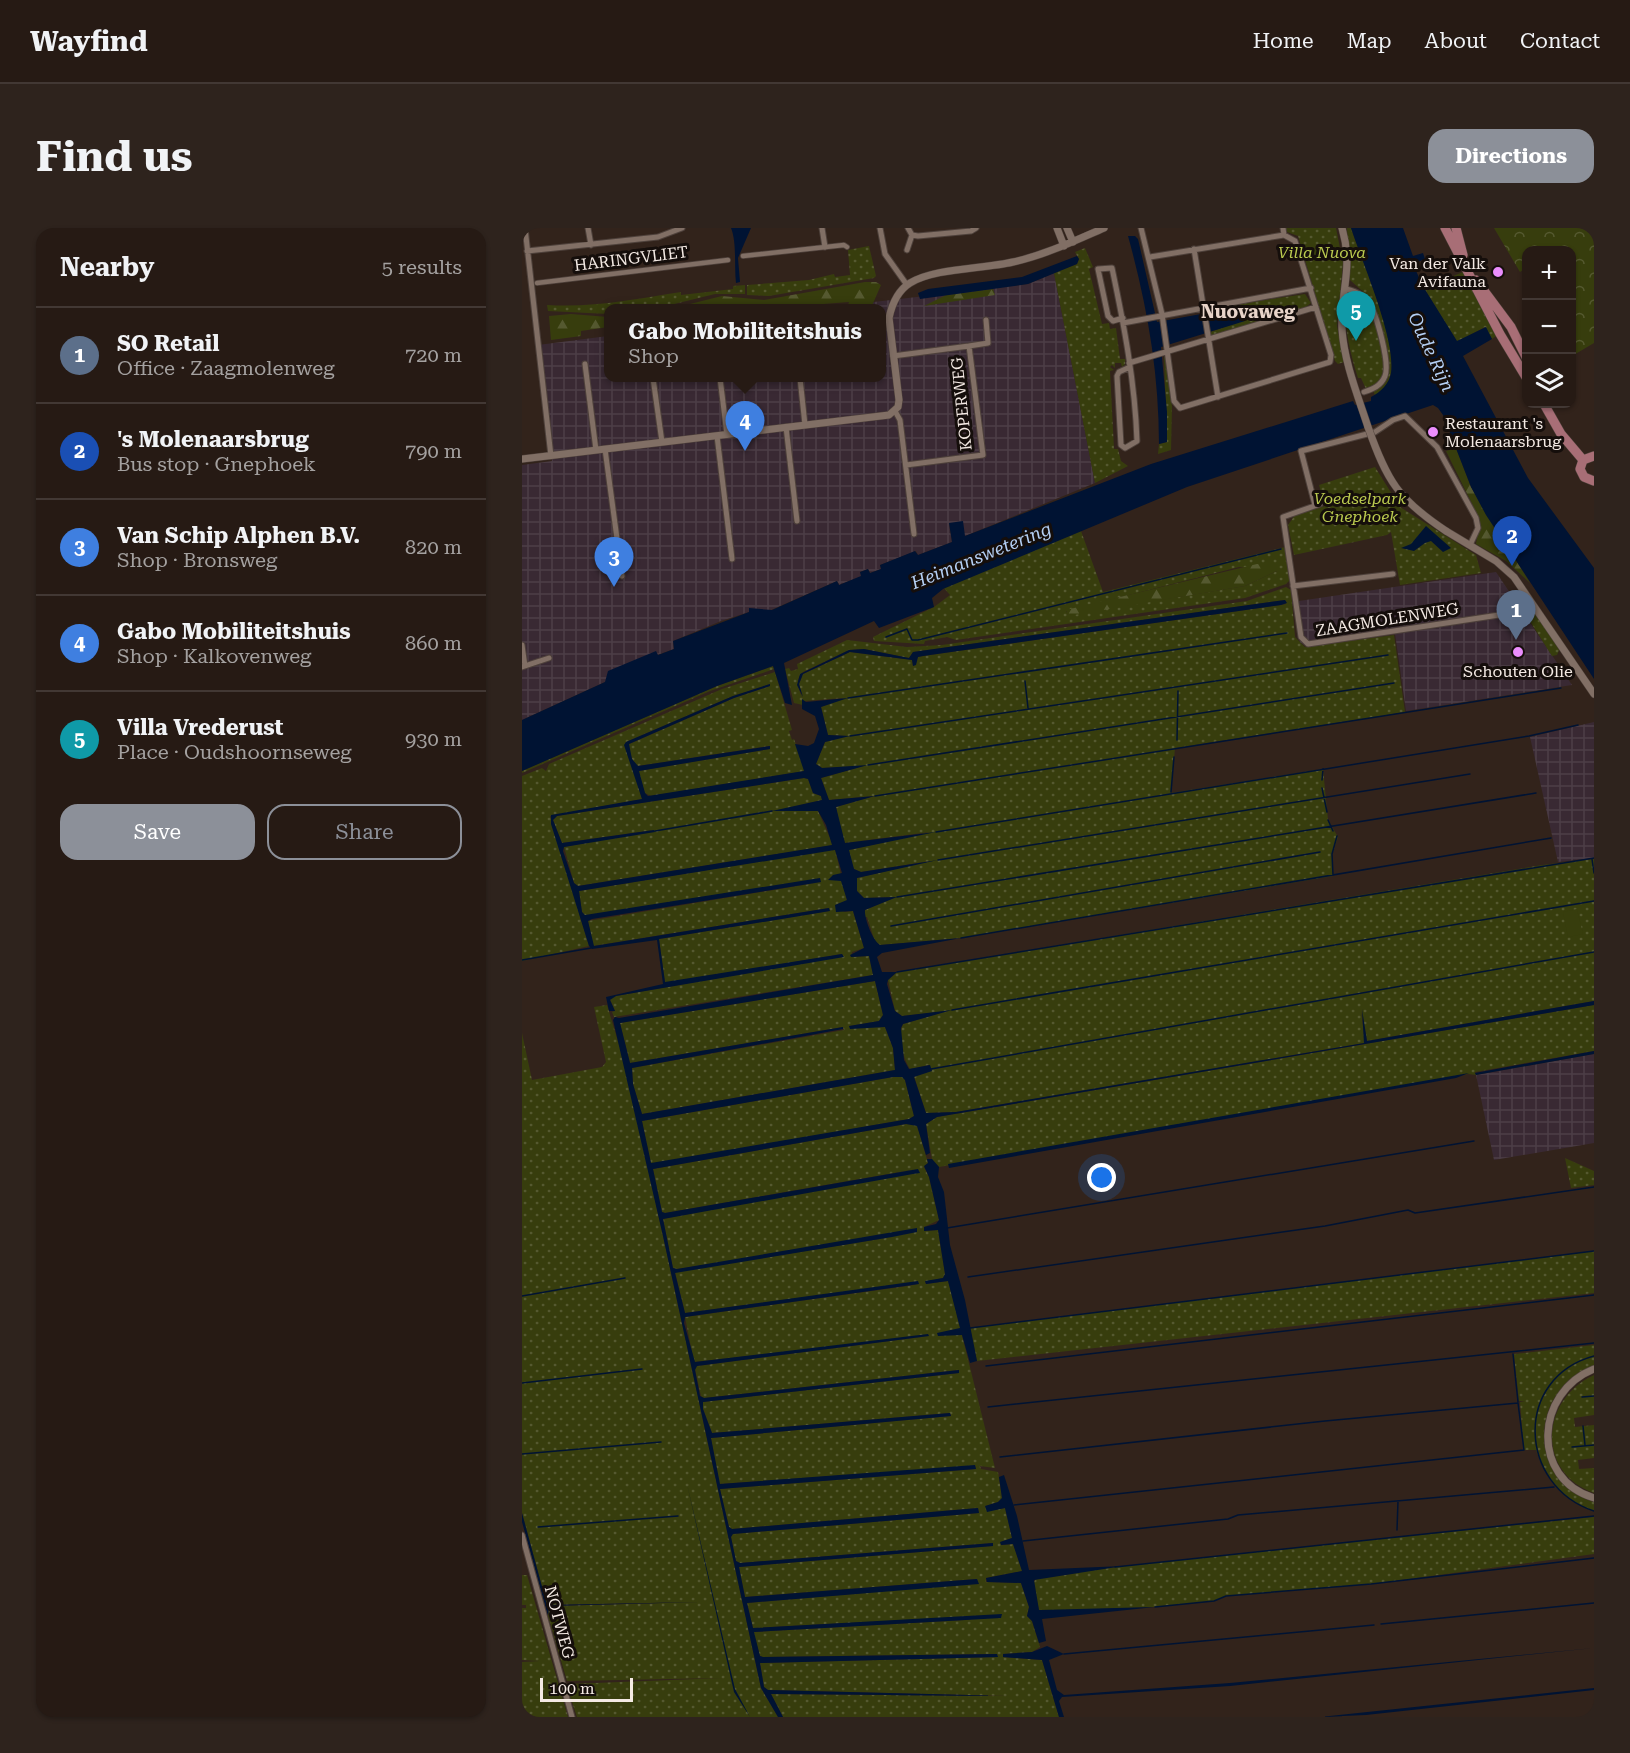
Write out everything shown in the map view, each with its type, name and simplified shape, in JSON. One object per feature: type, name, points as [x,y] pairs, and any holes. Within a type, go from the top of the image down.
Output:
[{"type":"main road","points":[[1445,228],[1490,316],[1522,371]]},
{"type":"main road","points":[[1456,228],[1466,264],[1512,327],[1525,354]]},
{"type":"main road","points":[[1546,408],[1561,434],[1583,460],[1581,474],[1586,479],[1594,481]]},
{"type":"main road","points":[[1583,460],[1594,456]]},
{"type":"street","points":[[525,228],[551,456]]},
{"type":"street","points":[[588,228],[591,245]]},
{"type":"street","name":"HARINGVLIET","points":[[527,251],[658,237],[682,228]]},
{"type":"street","points":[[822,228],[825,247]]},
{"type":"street","points":[[880,228],[885,254],[907,285]]},
{"type":"street","points":[[907,250],[912,235],[908,228]]},
{"type":"street","points":[[912,235],[975,228]]},
{"type":"street","points":[[1057,228],[1064,246]]},
{"type":"street","points":[[1067,228],[1073,242]]},
{"type":"street","points":[[522,459],[890,415],[895,411],[899,400],[889,318],[892,304],[907,285],[916,279],[1015,262],[1064,246],[1104,228]]},
{"type":"street","points":[[1141,228],[1150,257],[1162,317],[1176,406],[1185,407],[1329,362],[1331,355],[1296,241],[1283,231],[1150,257]]},
{"type":"street","points":[[1342,228],[1348,251],[1342,326],[1347,356],[1368,427],[1383,466],[1395,489],[1418,512],[1501,565],[1528,597],[1594,694]]},
{"type":"street","points":[[743,256],[844,245],[847,247]]},
{"type":"street","points":[[1194,249],[1218,397]]},
{"type":"street","name":"HARINGVLIET","points":[[537,283],[728,260]]},
{"type":"street","points":[[1311,288],[1204,306],[1162,317],[1141,320],[1123,321],[1113,321],[1108,316],[1098,269],[1112,268],[1123,321],[1130,365],[1135,391],[1137,441],[1125,448],[1121,445],[1119,372],[1130,365],[1147,356],[1209,341],[1316,307]]},
{"type":"street","points":[[1346,289],[1355,291],[1369,301],[1385,358],[1385,376],[1377,387],[1364,392]]},
{"type":"street","name":"KOPERWEG","points":[[893,356],[988,343],[986,320]]},
{"type":"street","name":"KOPERWEG","points":[[906,465],[983,455],[969,346]]},
{"type":"street","points":[[585,364],[597,450]]},
{"type":"street","points":[[654,382],[662,442]]},
{"type":"street","points":[[720,382],[727,435]]},
{"type":"street","points":[[800,382],[805,425]]},
{"type":"street","points":[[895,411],[900,420],[915,534]]},
{"type":"street","name":"ZAAGMOLENWEG","points":[[1470,544],[1478,528],[1476,518],[1437,447],[1405,416],[1393,420],[1375,432],[1301,451],[1318,504],[1283,517],[1301,637],[1308,644],[1499,615],[1528,597]]},
{"type":"street","points":[[786,427],[797,521]]},
{"type":"street","points":[[717,436],[732,559]]},
{"type":"street","points":[[605,449],[622,576]]},
{"type":"street","points":[[1293,586],[1393,574]]},
{"type":"street","points":[[522,645],[523,667],[549,658]]},
{"type":"street","points":[[1594,1369],[1575,1379],[1559,1396],[1550,1416],[1547,1438],[1552,1459],[1563,1477],[1578,1491],[1594,1498]]},
{"type":"street","name":"NOTWEG","points":[[522,1535],[572,1717]]},
{"type":"shaded area","name":"Heimanswetering","points":[[1054,273],[1095,483],[965,536],[949,523],[952,542],[918,555],[916,551],[880,565],[881,569],[870,573],[868,569],[860,572],[862,576],[839,585],[837,581],[771,610],[749,612],[721,621],[673,641],[674,649],[657,655],[656,652],[605,682],[522,720],[522,465],[552,461],[538,345],[604,337],[604,382],[886,382],[886,304],[856,304],[1028,284]]},
{"type":"shaded area","points":[[1496,572],[1572,685],[1406,711],[1395,633],[1309,647],[1300,643],[1292,602]]},
{"type":"shaded area","points":[[1594,722],[1594,858],[1558,862],[1530,737]]},
{"type":"shaded area","points":[[1594,1054],[1594,1143],[1494,1160],[1476,1075]]},
{"type":"green space","name":"Villa Nuova","points":[[1286,228],[1336,228],[1343,263],[1337,326],[1344,362],[1338,364],[1335,361],[1298,236],[1287,232]]},
{"type":"green space","points":[[1347,228],[1351,228],[1389,341],[1391,373],[1385,386],[1375,395],[1373,391],[1387,377],[1380,326],[1370,298],[1350,280]]},
{"type":"green space","points":[[1494,228],[1594,228],[1594,343],[1576,354],[1576,246],[1522,246],[1522,271],[1520,272]]},
{"type":"green space","points":[[869,246],[876,276],[874,278],[769,296],[747,295],[747,285],[809,280],[834,274],[835,277],[850,275],[848,250]]},
{"type":"green space","points":[[1085,248],[1093,267],[1089,269],[1102,324],[1109,323],[1110,329],[1116,328],[1120,359],[1125,359],[1122,367],[1121,363],[1115,363],[1115,368],[1112,365],[1110,367],[1114,370],[1110,371],[1114,449],[1118,449],[1121,461],[1128,466],[1095,483],[1054,273],[1077,264],[1079,259],[1075,252]]},
{"type":"green space","points":[[1463,272],[1496,336],[1492,339],[1485,327],[1457,342],[1424,288]]},
{"type":"green space","points":[[865,282],[876,282],[881,285],[873,304],[848,304],[849,302],[690,304],[722,296],[764,300]]},
{"type":"green space","points":[[745,285],[745,294],[715,294],[674,304],[604,304],[604,314],[548,311],[547,305],[597,304],[681,292],[681,295],[733,289],[733,286]]},
{"type":"green space","points":[[993,289],[995,295],[924,306],[946,295]]},
{"type":"green space","points":[[1305,294],[1311,303],[1302,310],[1211,338],[1210,332],[1244,320],[1206,313],[1206,309]]},
{"type":"green space","points":[[1352,295],[1368,307],[1372,315],[1384,359],[1383,374],[1379,382],[1366,389],[1361,378],[1358,378],[1346,324],[1348,303]]},
{"type":"green space","points":[[571,314],[604,317],[604,328],[581,331],[581,336],[551,340],[549,316]]},
{"type":"green space","points":[[1164,357],[1167,358],[1172,407],[1171,450],[1158,454],[1159,444],[1167,442]]},
{"type":"green space","points":[[1456,448],[1471,487],[1530,583],[1506,561],[1476,544],[1480,520],[1446,451]]},
{"type":"green space","name":"Voedselpark Gnephoek","points":[[1375,467],[1400,507],[1476,555],[1481,573],[1400,585],[1391,532],[1387,535],[1294,555],[1288,525],[1295,515],[1325,506],[1319,485]]},
{"type":"green space","points":[[1081,531],[1103,592],[1285,547],[1290,580],[1286,584],[1245,598],[956,640],[947,637],[925,641],[924,644],[874,641],[873,637],[934,607],[950,595],[943,587]],"holes":[[[1239,567],[1277,571],[1245,586],[1068,615],[1066,611]]]},
{"type":"green space","points":[[1257,564],[1277,565],[1277,571],[1245,586],[1068,616],[1066,610]]},
{"type":"green space","points":[[1286,587],[1291,590],[1295,637],[1305,647],[1394,635],[1405,712],[1175,748],[1171,793],[1323,769],[1328,820],[1338,837],[1332,855],[1333,876],[961,938],[880,945],[875,942],[867,917],[865,917],[865,910],[895,897],[864,898],[857,891],[857,878],[930,861],[861,872],[854,869],[847,853],[849,850],[930,832],[845,843],[836,807],[874,796],[829,800],[821,778],[863,766],[822,768],[816,764],[825,742],[847,736],[828,735],[821,707],[844,698],[804,701],[803,705],[794,703],[785,669],[789,668],[791,671],[798,669],[797,664],[847,640],[907,647],[942,645],[1247,601]],"holes":[[[1285,600],[1286,604],[923,656],[918,657],[913,666],[912,660],[850,652],[803,674],[799,684],[802,697],[798,687],[798,681],[803,672],[849,650],[864,649],[909,658],[913,652]]]},
{"type":"green space","points":[[1521,607],[1532,608],[1560,648],[1557,655],[1552,656]]},
{"type":"green space","points":[[773,666],[774,669],[710,691],[522,773],[522,771],[717,686]]},
{"type":"green space","points":[[775,672],[792,730],[789,731],[805,771],[651,796],[645,793],[638,771],[770,749],[769,746],[638,766],[634,764],[627,745],[734,698],[770,686],[770,684],[733,696],[626,742],[642,799],[550,816],[589,946],[522,961],[522,776],[542,768],[546,771],[549,764],[722,689]]},
{"type":"green space","points":[[808,779],[813,793],[821,796],[822,800],[775,811],[818,811],[833,845],[578,886],[574,883],[564,847],[654,830],[562,843],[553,820],[557,816]]},
{"type":"green space","points":[[835,849],[847,901],[838,904],[844,912],[853,911],[864,948],[852,952],[851,957],[869,956],[873,975],[614,1017],[612,1012],[615,1011],[610,999],[616,996],[843,956],[842,954],[668,983],[665,982],[659,939],[829,911],[829,908],[593,946],[588,921],[821,882],[585,916],[582,912],[579,891]]},
{"type":"green space","points":[[1594,859],[1594,1001],[1367,1041],[1361,1010],[1365,1043],[956,1112],[926,1113],[914,1076],[931,1071],[929,1065],[910,1069],[903,1053],[901,1029],[903,1024],[947,1011],[902,1016],[895,1011],[888,980],[897,972],[1542,865]]},
{"type":"green space","points":[[1577,909],[1583,934],[1568,937],[1563,912]]},
{"type":"green space","points":[[875,981],[883,1015],[879,1021],[850,1026],[885,1027],[893,1048],[895,1070],[642,1114],[633,1084],[632,1068],[844,1030],[843,1027],[630,1063],[620,1023]]},
{"type":"green space","points":[[607,1005],[623,1058],[761,1688],[778,1717],[577,1717],[568,1690],[569,1684],[722,1678],[567,1681],[548,1616],[549,1606],[701,1602],[547,1605],[522,1513],[522,1033],[532,1080],[602,1067],[606,1062],[594,1007]]},
{"type":"green space","points":[[1594,1005],[1594,1051],[1475,1072],[1476,1075],[1468,1074],[939,1167],[932,1159],[926,1124],[937,1117]]},
{"type":"green space","points":[[903,1077],[905,1080],[914,1116],[909,1119],[651,1164],[642,1121]]},
{"type":"green space","points":[[906,1124],[917,1125],[928,1163],[924,1167],[929,1177],[939,1220],[924,1227],[925,1231],[938,1230],[945,1274],[943,1278],[925,1282],[926,1284],[948,1281],[995,1468],[980,1466],[981,1469],[998,1472],[1002,1498],[986,1506],[987,1511],[1005,1508],[1012,1538],[1001,1542],[1002,1545],[1013,1544],[1022,1571],[986,1578],[986,1582],[1021,1583],[1029,1607],[1027,1616],[1032,1621],[1040,1647],[1032,1652],[1003,1654],[1003,1657],[1042,1660],[1059,1717],[783,1717],[771,1694],[1009,1696],[768,1690],[764,1687],[760,1663],[997,1657],[997,1654],[763,1657],[760,1656],[753,1632],[965,1620],[1002,1615],[753,1628],[747,1603],[978,1583],[977,1579],[745,1597],[739,1567],[993,1546],[993,1543],[740,1563],[736,1561],[732,1534],[979,1513],[978,1508],[732,1529],[729,1527],[720,1489],[976,1469],[975,1466],[719,1484],[711,1438],[951,1416],[950,1413],[712,1433],[703,1409],[703,1402],[959,1373],[959,1370],[704,1398],[701,1396],[695,1369],[697,1366],[929,1336],[694,1362],[685,1317],[908,1286],[918,1284],[918,1282],[685,1313],[675,1272],[892,1237],[677,1269],[673,1268],[663,1219],[917,1169],[665,1213],[662,1212],[653,1169]]},
{"type":"green space","points":[[1565,1158],[1594,1171],[1594,1185],[1571,1188]]},
{"type":"green space","points":[[1594,1251],[1594,1293],[977,1361],[970,1328]]},
{"type":"green space","points":[[1594,1345],[1594,1366],[1573,1378],[1557,1394],[1548,1414],[1544,1435],[1547,1456],[1556,1475],[1572,1491],[1594,1502],[1594,1511],[1573,1501],[1557,1488],[1545,1471],[1536,1450],[1524,1450],[1520,1402],[1525,1401],[1519,1401],[1514,1354]]},
{"type":"green space","points":[[1594,1375],[1594,1415],[1574,1418],[1575,1427],[1594,1425],[1594,1458],[1578,1460],[1579,1469],[1594,1468],[1594,1493],[1575,1483],[1562,1469],[1554,1453],[1552,1435],[1555,1417],[1563,1401],[1576,1386]]},
{"type":"green space","points":[[1594,1517],[1594,1554],[1371,1584],[1227,1596],[1214,1601],[1155,1607],[1041,1611],[1033,1583],[1037,1578],[1123,1566]]},
{"type":"green space","points":[[522,1575],[527,1575],[568,1717],[522,1717],[522,1662],[540,1661],[522,1660],[522,1608],[526,1608],[526,1605],[522,1605]]},
{"type":"water","points":[[731,228],[751,228],[738,258],[740,282],[736,283],[735,247]]},
{"type":"water","name":"Oude Rijn","points":[[1351,228],[1403,228],[1413,256],[1423,253],[1425,259],[1413,264],[1421,282],[1430,279],[1432,284],[1424,288],[1457,341],[1486,327],[1492,339],[1463,356],[1528,478],[1594,568],[1594,679],[1486,515],[1471,487],[1443,415],[1433,405],[1187,487],[943,589],[932,598],[934,607],[879,628],[874,621],[784,663],[792,705],[785,703],[773,666],[717,686],[522,771],[522,720],[605,682],[608,671],[656,651],[658,655],[674,649],[673,641],[749,612],[749,608],[772,610],[837,581],[839,585],[861,576],[860,572],[868,569],[870,573],[881,569],[880,565],[915,551],[918,555],[952,542],[949,523],[963,521],[965,536],[1151,464],[1353,401],[1355,405],[1371,401],[1371,397],[1388,381],[1391,373],[1391,358],[1377,300]]},
{"type":"water","points":[[1128,236],[1135,236],[1138,239],[1157,322],[1223,310],[1245,321],[1161,347],[1167,412],[1167,442],[1159,444],[1157,391],[1151,339]]},
{"type":"water","points":[[1077,256],[1079,259],[1077,264],[1028,284],[920,299],[918,293],[928,289],[1022,277]]},
{"type":"water","points":[[1426,526],[1451,548],[1443,552],[1431,541],[1414,551],[1401,548],[1411,544]]},
{"type":"water","points":[[1285,600],[1287,603],[1281,605],[923,656],[918,657],[916,665],[913,666],[912,660],[850,652],[803,674],[799,684],[803,697],[797,685],[800,674],[849,650],[864,649],[909,658],[913,652]]},
{"type":"water","points":[[770,684],[770,686],[734,698],[629,744],[632,759],[638,766],[770,746],[770,749],[639,771],[645,793],[648,796],[804,771],[795,744],[808,746],[814,743],[819,729],[815,716],[802,709],[802,699],[806,702],[848,698],[821,707],[828,735],[850,736],[825,742],[816,764],[822,768],[868,765],[821,778],[829,800],[875,796],[836,807],[845,843],[936,832],[849,850],[854,869],[861,872],[938,860],[857,878],[857,891],[864,898],[897,897],[865,910],[869,928],[880,945],[961,938],[882,953],[877,957],[882,972],[897,972],[887,984],[895,1011],[902,1016],[952,1010],[903,1024],[901,1028],[904,1060],[909,1069],[930,1065],[932,1071],[914,1077],[926,1113],[956,1112],[1364,1043],[1362,1009],[1367,1041],[1594,1001],[1594,1005],[937,1117],[926,1124],[930,1153],[926,1155],[917,1126],[906,1124],[653,1169],[662,1212],[665,1213],[918,1169],[920,1173],[663,1219],[673,1268],[677,1269],[917,1228],[917,1232],[892,1237],[675,1273],[685,1313],[918,1281],[919,1284],[685,1317],[684,1323],[695,1362],[928,1334],[929,1336],[697,1366],[695,1370],[700,1396],[704,1398],[959,1370],[959,1373],[703,1402],[703,1409],[712,1433],[950,1413],[951,1416],[711,1438],[720,1484],[975,1465],[976,1469],[720,1489],[729,1527],[732,1529],[978,1508],[979,1513],[733,1534],[731,1537],[736,1561],[740,1563],[993,1543],[993,1546],[739,1567],[745,1597],[977,1579],[979,1584],[747,1603],[753,1628],[1002,1614],[1001,1618],[754,1632],[760,1656],[763,1657],[997,1654],[998,1657],[760,1663],[764,1687],[768,1690],[1009,1696],[771,1694],[783,1717],[778,1717],[761,1688],[663,1236],[613,1020],[615,1017],[873,975],[869,956],[851,957],[850,955],[864,948],[853,911],[836,912],[835,905],[847,900],[841,881],[828,880],[833,875],[842,873],[835,850],[579,891],[582,912],[585,915],[820,878],[821,882],[592,919],[588,921],[594,946],[829,908],[830,911],[659,939],[665,982],[842,954],[844,957],[616,996],[610,1000],[615,1011],[609,1011],[606,997],[663,984],[657,940],[592,949],[589,946],[551,824],[551,815],[642,799],[624,745],[626,742],[733,696]],"holes":[[[808,779],[813,793],[821,796],[822,800],[772,811],[818,811],[826,825],[832,845],[578,886],[574,883],[563,851],[564,847],[655,832],[654,830],[562,843],[553,820],[557,816]],[[875,981],[883,1015],[879,1021],[849,1026],[850,1029],[885,1027],[893,1048],[895,1070],[642,1114],[633,1084],[632,1068],[843,1029],[843,1027],[630,1063],[620,1023]],[[893,1077],[902,1077],[905,1080],[914,1116],[909,1119],[651,1163],[642,1121]]]},
{"type":"water","points":[[1594,1051],[1594,1054],[1476,1075],[1475,1073]]},
{"type":"water","points":[[1469,1073],[1456,1078],[949,1168],[948,1164]]},
{"type":"water","points":[[927,1159],[932,1159],[939,1167],[938,1177],[944,1192],[950,1245],[965,1300],[977,1361],[970,1363],[962,1335],[938,1336],[937,1333],[960,1328],[948,1281],[926,1284],[925,1281],[943,1278],[945,1274],[938,1230],[924,1231],[924,1227],[936,1224],[939,1220],[929,1177],[924,1166],[928,1163]]},
{"type":"water","points":[[1004,1475],[1017,1516],[1029,1570],[1123,1566],[1034,1580],[1039,1610],[1155,1607],[1042,1619],[1046,1641],[1039,1643],[1032,1621],[1027,1616],[1029,1607],[1021,1583],[987,1582],[986,1578],[1022,1571],[1013,1544],[1001,1545],[1000,1542],[1012,1538],[1005,1508],[987,1512],[985,1506],[998,1502],[1002,1498],[999,1477]]},
{"type":"water","points":[[687,1484],[735,1689],[750,1717],[734,1692]]},
{"type":"water","points":[[522,1513],[547,1605],[701,1602],[549,1606],[548,1616],[522,1522]]},
{"type":"water","points":[[1047,1646],[1064,1654],[1049,1660],[1057,1690],[1064,1695],[1230,1683],[1594,1648],[1230,1686],[1062,1697],[1059,1701],[1064,1717],[1059,1717],[1042,1660],[1003,1657],[1003,1654],[1032,1652]]},
{"type":"water","points":[[1594,1688],[1594,1690],[1366,1715],[1320,1717]]},
{"type":"waterway","points":[[886,637],[907,629],[912,640],[918,640],[1281,549]]},
{"type":"waterway","points":[[848,698],[1287,633]]},
{"type":"waterway","points":[[850,736],[1388,655]]},
{"type":"waterway","points":[[1025,681],[1028,708]]},
{"type":"waterway","points":[[868,765],[1394,683]]},
{"type":"waterway","points":[[875,796],[1561,688]]},
{"type":"waterway","points":[[1177,740],[1178,691]]},
{"type":"waterway","points":[[936,832],[1529,736],[1578,725]]},
{"type":"waterway","points":[[1171,792],[1174,757]]},
{"type":"waterway","points":[[1322,780],[1323,769]]},
{"type":"waterway","points":[[938,860],[1470,774]]},
{"type":"waterway","points":[[1322,788],[1327,812]]},
{"type":"waterway","points":[[897,897],[1536,793]]},
{"type":"waterway","points":[[655,831],[772,811]]},
{"type":"waterway","points":[[1328,820],[1333,831]]},
{"type":"waterway","points":[[1333,875],[1332,854],[1337,836]]},
{"type":"waterway","points":[[961,938],[1551,838]]},
{"type":"waterway","points":[[891,926],[1320,852]]},
{"type":"waterway","points":[[897,972],[1594,858]]},
{"type":"waterway","points":[[1592,859],[1594,873]]},
{"type":"waterway","points":[[952,1010],[1594,901]]},
{"type":"waterway","points":[[522,960],[591,948]]},
{"type":"waterway","points":[[931,1069],[1594,952]]},
{"type":"waterway","points":[[947,1228],[1474,1141]]},
{"type":"waterway","points":[[968,1277],[1325,1226],[1408,1210],[1415,1213],[1594,1187]]},
{"type":"waterway","points":[[970,1328],[1594,1251]]},
{"type":"waterway","points":[[522,1296],[625,1278]]},
{"type":"waterway","points":[[986,1366],[1594,1295]]},
{"type":"waterway","points":[[988,1407],[1594,1343]]},
{"type":"waterway","points":[[1513,1354],[1518,1402]]},
{"type":"waterway","points":[[1594,1356],[1568,1368],[1549,1386],[1538,1408],[1535,1432],[1539,1457],[1551,1479],[1569,1498],[1594,1511]]},
{"type":"waterway","points":[[522,1383],[642,1369]]},
{"type":"waterway","points":[[1582,1397],[1594,1396]]},
{"type":"waterway","points":[[1000,1457],[1325,1421],[1518,1403],[1524,1450],[1014,1505]]},
{"type":"waterway","points":[[1583,1426],[1585,1445]]},
{"type":"waterway","points":[[522,1454],[661,1442]]},
{"type":"waterway","points":[[1572,1447],[1594,1445]]},
{"type":"waterway","points":[[1023,1541],[1228,1519],[1238,1515],[1554,1487]]},
{"type":"waterway","points":[[1397,1530],[1398,1501]]},
{"type":"waterway","points":[[538,1527],[678,1516]]},
{"type":"waterway","points":[[1115,1567],[1594,1516]]},
{"type":"waterway","points":[[1155,1607],[1214,1601],[1226,1596],[1371,1584],[1594,1558]]},
{"type":"waterway","points":[[1381,1624],[1594,1603]]},
{"type":"waterway","points":[[1064,1654],[1374,1625]]},
{"type":"place","name":"Van der Valk Avifauna","points":[[1498,272]]},
{"type":"place","name":"Villa Vrederust","points":[[1356,341]]},
{"type":"place","name":"Restaurant 's Molenaarsbrug","points":[[1433,432]]},
{"type":"place","name":"Gabo Mobiliteitshuis","points":[[745,451]]},
{"type":"place","name":"'s Molenaarsbrug","points":[[1512,566]]},
{"type":"place","name":"Van Schip Alphen B.V.","points":[[614,587]]},
{"type":"place","name":"SO Retail","points":[[1516,640]]},
{"type":"place","name":"Schouten Olie","points":[[1518,652]]},
{"type":"district","name":"Nuovaweg","points":[[1248,312]]}]
